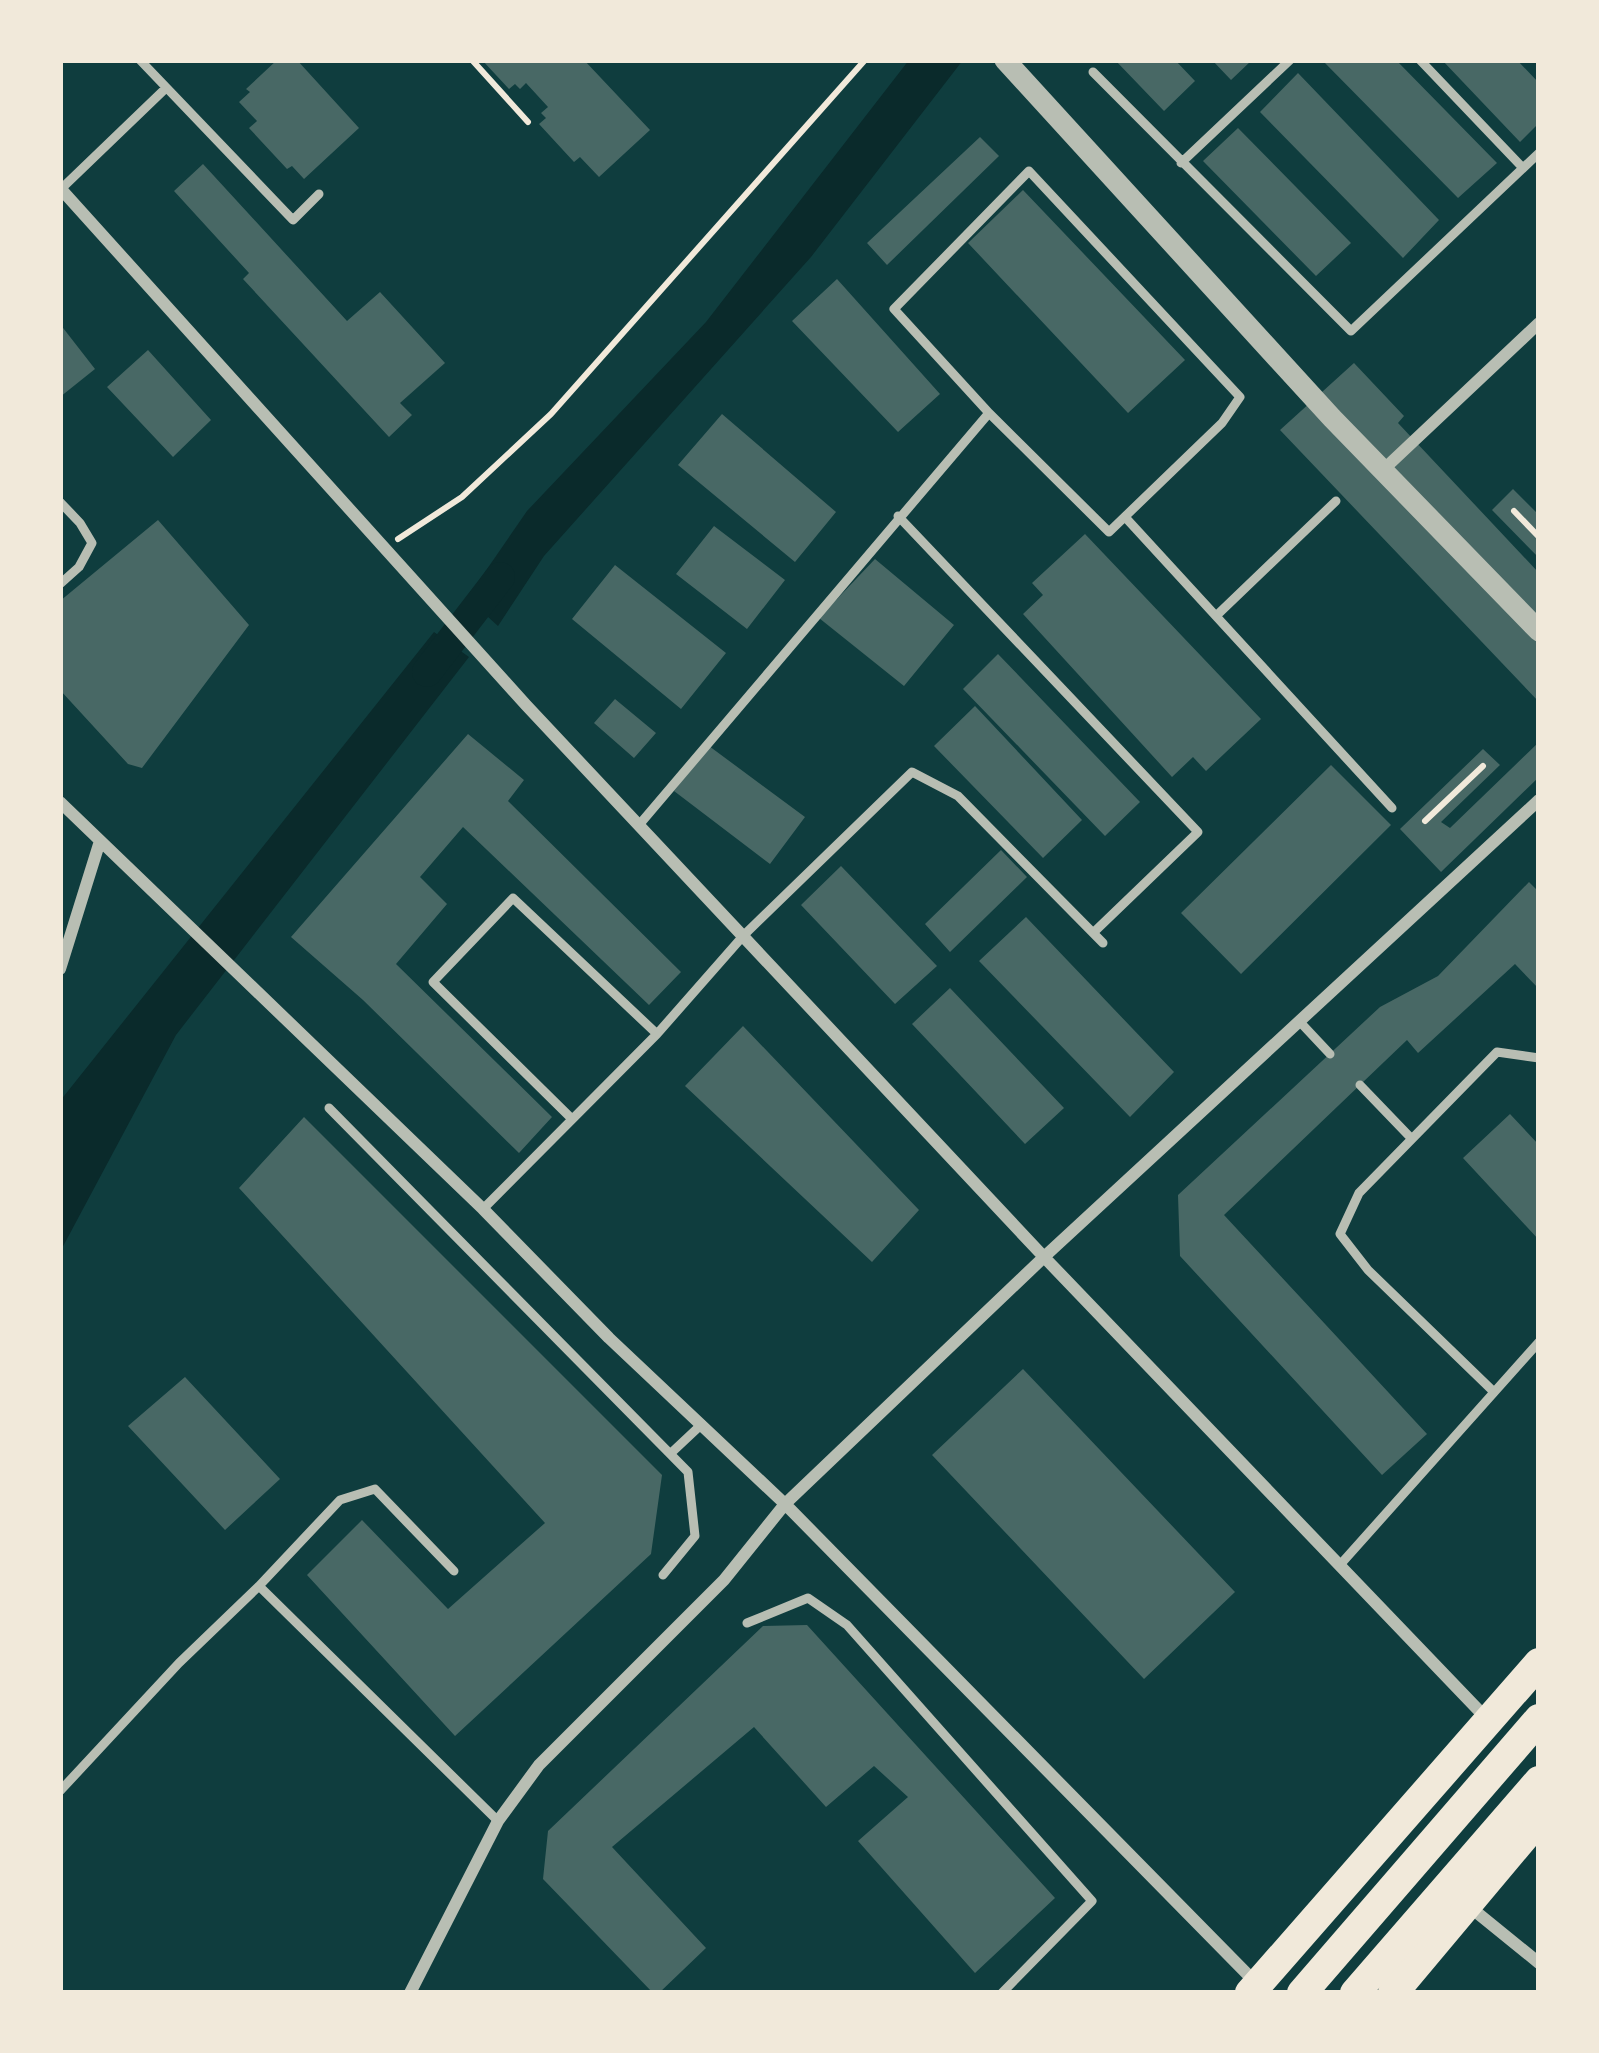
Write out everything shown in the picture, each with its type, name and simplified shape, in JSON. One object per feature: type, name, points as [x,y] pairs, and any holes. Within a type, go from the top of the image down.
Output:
[{"type":"main road","points":[[1254,1989],[1539,1663]]},
{"type":"main road","points":[[1427,1849],[1539,1690]]},
{"type":"main road","points":[[1302,1993],[1539,1719]]},
{"type":"main road","points":[[1355,1993],[1539,1780]]},
{"type":"main road","points":[[1460,1872],[1539,1804]]},
{"type":"main road","points":[[1393,1993],[1539,1820]]},
{"type":"street","points":[[1005,60],[1383,470],[1539,631]]},
{"type":"street","points":[[61,189],[526,705],[1487,1720]]},
{"type":"street","points":[[1383,470],[1539,323]]},
{"type":"street","points":[[410,1993],[498,1822],[538,1765],[724,1580],[785,1504],[1044,1257],[1539,800]]},
{"type":"street","points":[[60,802],[785,1504],[1254,1989]]},
{"type":"street","points":[[60,968],[100,841]]},
{"type":"street","points":[[1466,1904],[1539,1963]]},
{"type":"lane","points":[[140,60],[293,220],[320,194]]},
{"type":"lane","points":[[1181,163],[1290,60]]},
{"type":"lane","points":[[1420,60],[1523,168]]},
{"type":"lane","points":[[1093,72],[1352,331],[1539,153]]},
{"type":"lane","points":[[61,189],[166,88]]},
{"type":"lane","points":[[1029,171],[1240,397],[1222,422],[1109,532],[989,413],[894,309],[1029,171]]},
{"type":"lane","points":[[639,825],[989,413]]},
{"type":"lane","points":[[1216,616],[1336,501]]},
{"type":"lane","points":[[60,502],[92,543],[79,567],[60,584]]},
{"type":"lane","points":[[898,516],[1198,832],[1093,933]]},
{"type":"lane","points":[[1125,517],[1392,808]]},
{"type":"lane","points":[[483,1209],[657,1034],[744,935],[912,772],[958,796],[1103,944]]},
{"type":"lane","points":[[572,1119],[433,982],[513,898],[657,1034]]},
{"type":"lane","points":[[1300,1022],[1330,1054]]},
{"type":"lane","points":[[1494,1392],[1368,1270],[1340,1234],[1359,1193],[1497,1052],[1539,1058]]},
{"type":"lane","points":[[1360,1085],[1410,1137]]},
{"type":"lane","points":[[329,1108],[688,1472],[694,1536],[663,1575]]},
{"type":"lane","points":[[1339,1566],[1539,1342]]},
{"type":"lane","points":[[670,1454],[701,1424]]},
{"type":"lane","points":[[60,1791],[340,1500],[375,1489],[454,1571]]},
{"type":"lane","points":[[259,1586],[498,1822]]},
{"type":"lane","points":[[747,1622],[808,1598],[847,1625],[1092,1901],[1002,1993]]},
{"type":"path","points":[[472,60],[528,122]]},
{"type":"path","points":[[386,548],[462,497],[551,414],[865,60]]},
{"type":"path","points":[[1514,511],[1539,537]]},
{"type":"path","points":[[1425,821],[1483,766]]},
{"type":"water","points":[[909,60],[963,60],[811,257],[544,556],[498,626],[467,598],[527,511],[706,322]]},
{"type":"water","points":[[434,632],[469,657],[176,1035],[60,1252],[60,1101]]},
{"type":"building","points":[[277,60],[297,60],[359,128],[304,179],[292,166],[287,169],[249,128],[257,121],[239,102]]},
{"type":"building","points":[[482,60],[584,60],[650,130],[599,177],[580,157],[574,162],[539,124],[548,107],[526,83],[520,89],[515,84],[509,89]]},
{"type":"building","points":[[1115,60],[1175,60],[1195,81],[1164,111]]},
{"type":"building","points":[[1212,60],[1252,60],[1231,80]]},
{"type":"building","points":[[1322,60],[1396,60],[1497,163],[1458,198]]},
{"type":"building","points":[[1442,60],[1517,60],[1539,83],[1539,123],[1520,142]]},
{"type":"building","points":[[1298,73],[1439,220],[1403,258],[1260,112]]},
{"type":"building","points":[[1238,128],[1351,243],[1316,276],[1203,161]]},
{"type":"building","points":[[980,137],[999,156],[887,265],[867,243]]},
{"type":"building","points":[[203,164],[347,321],[380,292],[445,363],[400,403],[412,415],[389,437],[243,279],[249,273],[174,191]]},
{"type":"building","points":[[1023,190],[1185,360],[1128,413],[968,243]]},
{"type":"building","points":[[837,279],[940,394],[898,432],[792,321]]},
{"type":"building","points":[[60,324],[95,369],[60,397]]},
{"type":"building","points":[[148,350],[211,420],[173,457],[107,387]]},
{"type":"building","points":[[1354,363],[1404,416],[1398,423],[1539,573],[1539,702],[1280,430]]},
{"type":"building","points":[[722,414],[836,512],[795,562],[678,465]]},
{"type":"building","points":[[1513,489],[1539,515],[1539,558],[1492,510]]},
{"type":"building","points":[[158,520],[249,625],[142,768],[128,764],[60,690],[60,601]]},
{"type":"building","points":[[714,526],[785,580],[747,629],[676,574]]},
{"type":"building","points":[[1085,534],[1261,719],[1206,771],[1193,757],[1172,777],[1023,614],[1043,595],[1032,583]]},
{"type":"building","points":[[875,559],[954,625],[904,686],[819,618]]},
{"type":"building","points":[[615,565],[726,653],[681,709],[572,619]]},
{"type":"building","points":[[998,654],[1140,802],[1105,836],[963,689]]},
{"type":"building","points":[[615,699],[656,733],[634,758],[594,723]]},
{"type":"building","points":[[975,706],[1082,820],[1043,858],[934,746]]},
{"type":"building","points":[[468,734],[524,780],[508,801],[681,972],[649,1005],[463,827],[420,877],[447,904],[396,964],[552,1117],[519,1153],[363,1000],[291,937]]},
{"type":"building","points":[[1539,742],[1539,777],[1441,872],[1400,829],[1483,749],[1500,765],[1441,822],[1450,828]]},
{"type":"building","points":[[709,746],[805,817],[770,864],[674,791]]},
{"type":"building","points":[[1331,765],[1391,825],[1241,974],[1181,913]]},
{"type":"building","points":[[1001,850],[1027,877],[950,952],[925,924]]},
{"type":"building","points":[[841,866],[937,966],[895,1004],[801,905]]},
{"type":"building","points":[[1529,882],[1539,892],[1539,989],[1515,964],[1418,1053],[1407,1040],[1224,1215],[1427,1434],[1382,1475],[1180,1256],[1178,1195],[1380,1007],[1438,976]]},
{"type":"building","points":[[1026,917],[1174,1072],[1130,1117],[979,961]]},
{"type":"building","points":[[950,988],[1064,1108],[1025,1144],[912,1024]]},
{"type":"building","points":[[743,1026],[919,1210],[872,1262],[685,1086]]},
{"type":"building","points":[[1510,1114],[1539,1145],[1539,1240],[1463,1158]]},
{"type":"building","points":[[304,1117],[662,1475],[651,1554],[455,1736],[307,1575],[362,1520],[448,1609],[545,1523],[239,1188]]},
{"type":"building","points":[[1023,1369],[1235,1592],[1144,1679],[932,1455]]},
{"type":"building","points":[[185,1377],[280,1479],[225,1530],[128,1426]]},
{"type":"building","points":[[807,1625],[1055,1898],[975,1973],[858,1841],[908,1797],[874,1766],[826,1807],[754,1727],[612,1847],[706,1948],[659,1993],[653,1993],[543,1879],[548,1831],[763,1626]]},
{"type":"waterway","points":[[427,672],[500,577]]}]
